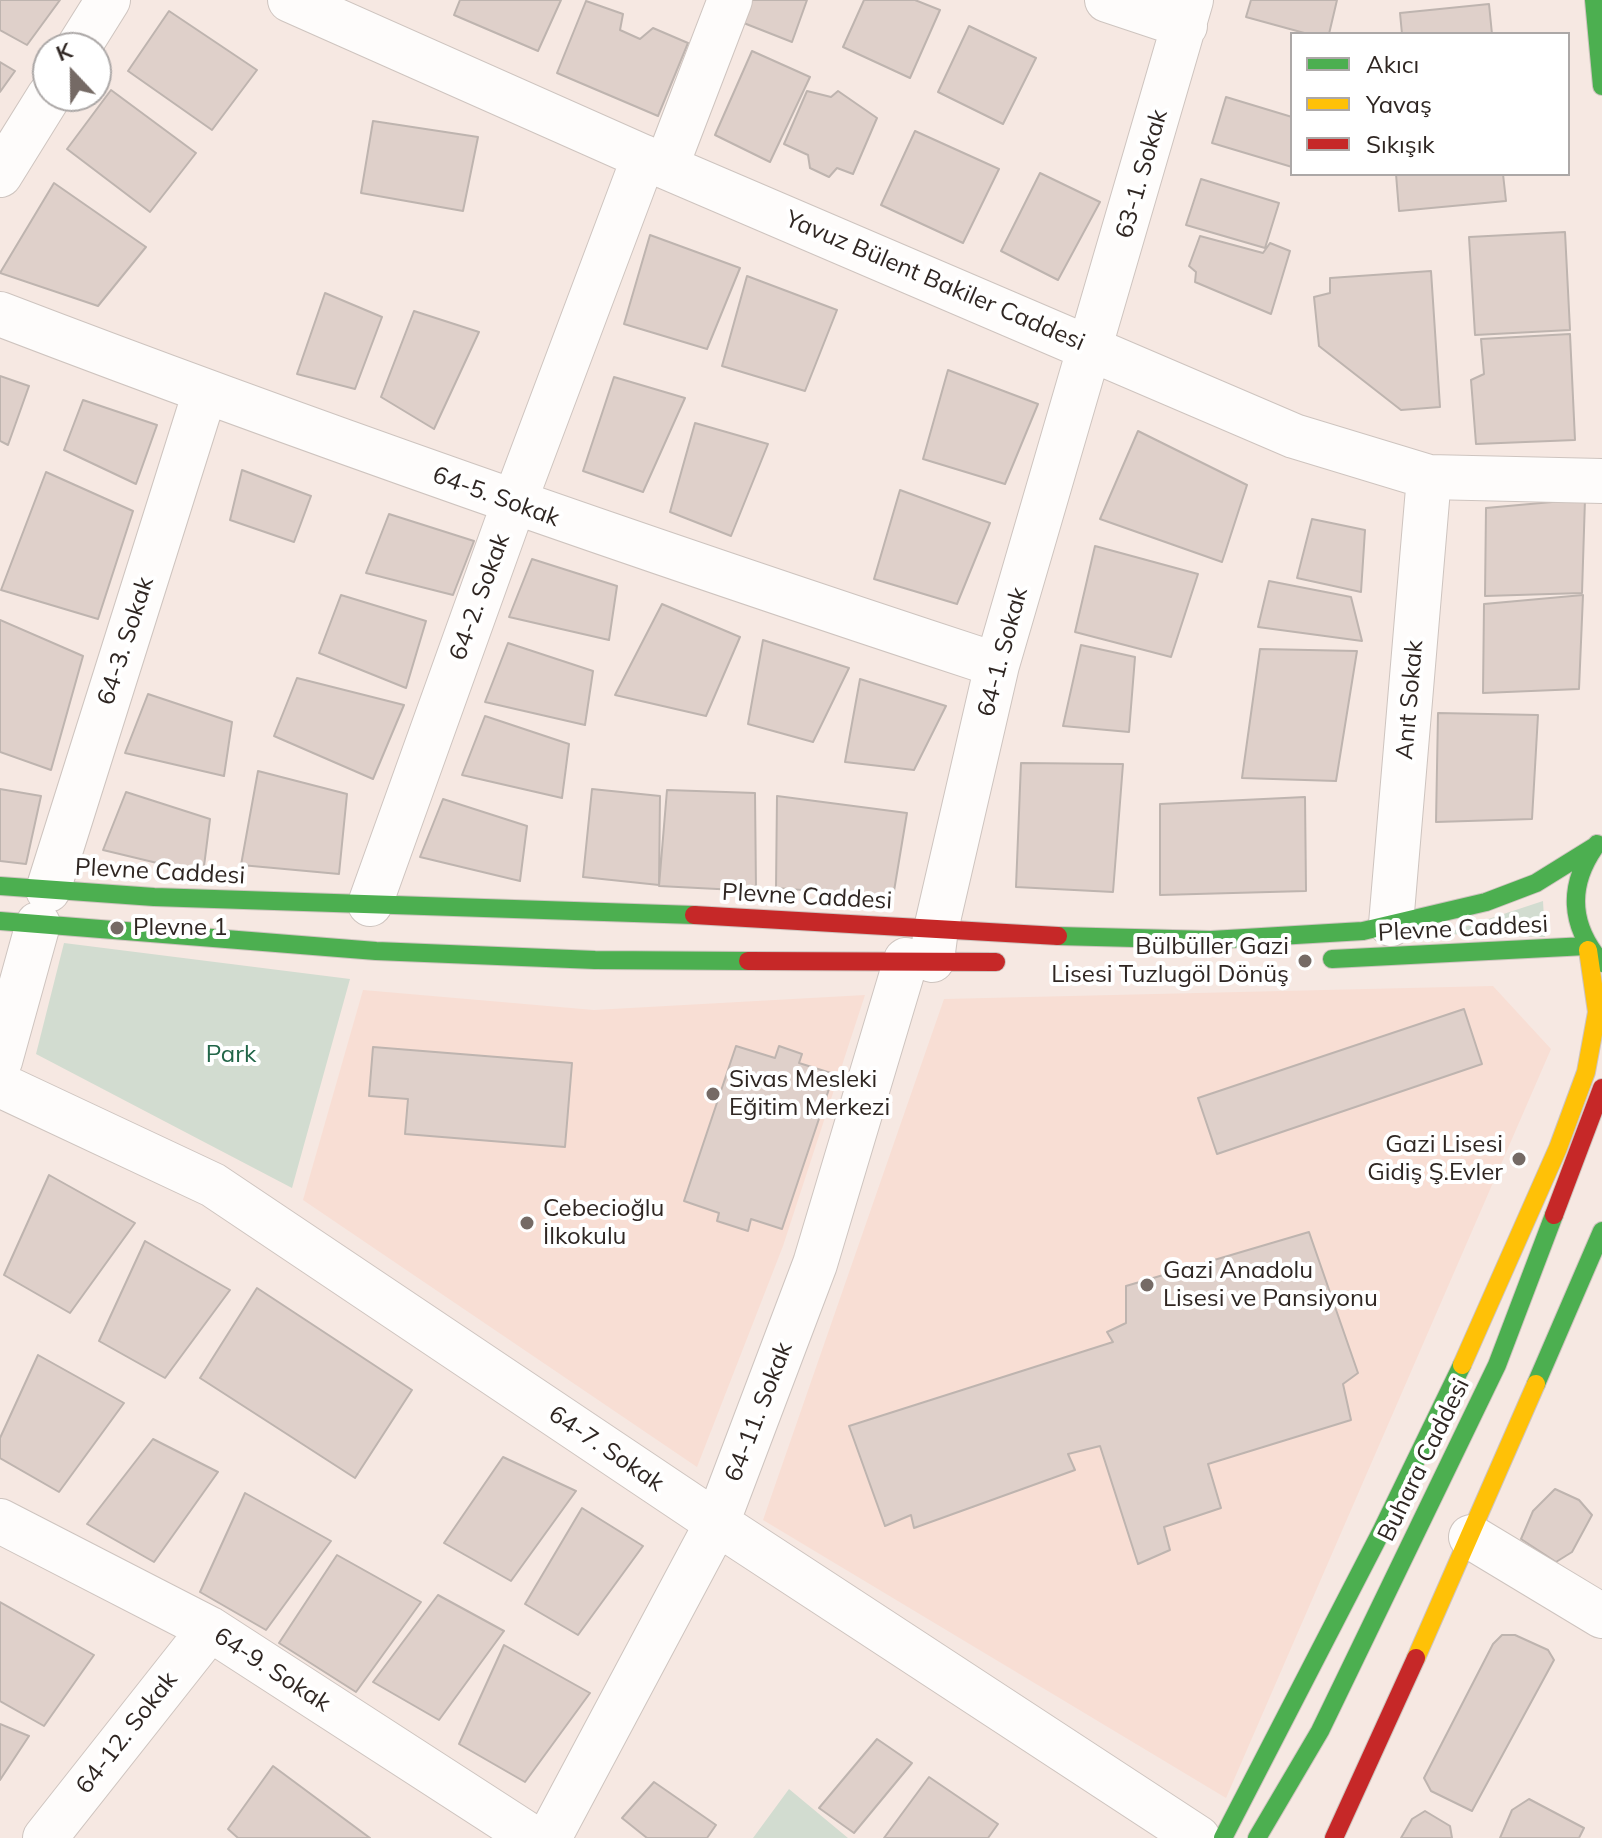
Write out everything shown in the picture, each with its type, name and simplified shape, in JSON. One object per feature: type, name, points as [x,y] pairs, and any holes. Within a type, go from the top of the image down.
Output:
[{"type":"main road","points":[[1594,0],[1602,86]]},
{"type":"main road","points":[[1223,1838],[1428,1440],[1490,1306],[1581,1086],[1597,1021],[1597,988],[1587,948],[1575,922],[1572,895],[1579,869],[1598,843]]},
{"type":"main road","name":"Plevne Caddesi","points":[[0,886],[29,912],[407,952],[595,960],[925,950],[999,935],[1211,940],[1363,931],[1486,902],[1524,888],[1598,843]]},
{"type":"main road","name":"Plevne Caddesi","points":[[29,912],[370,904],[788,918],[925,950],[1015,962]]},
{"type":"main road","points":[[1587,948],[1602,963]]},
{"type":"main road","name":"Plevne Caddesi","points":[[1320,960],[1587,948]]},
{"type":"main road","name":"Buhara Caddesi","points":[[1257,1838],[1320,1731],[1497,1365],[1602,1088]]},
{"type":"main road","name":"Buhara Caddesi","points":[[1452,1540],[1579,1204]]},
{"type":"main road","points":[[1334,1838],[1452,1540],[1602,1231]]},
{"type":"street","points":[[88,32],[108,0]]},
{"type":"street","name":"Yavuz Bülent Bakiler Caddesi","points":[[290,0],[655,162],[1294,436],[1429,477],[1602,481]]},
{"type":"street","name":"64-2. Sokak","points":[[370,904],[514,503],[655,162],[730,0]]},
{"type":"street","points":[[1107,0],[1188,13]]},
{"type":"street","name":"63-1. Sokak","points":[[1091,348],[1188,13]]},
{"type":"street","points":[[0,175],[39,112]]},
{"type":"street","name":"64-5. Sokak","points":[[0,314],[205,392],[514,503],[997,665]]},
{"type":"street","name":"64-1. Sokak","points":[[925,950],[997,665],[1091,348]]},
{"type":"street","name":"64-3. Sokak","points":[[0,1061],[29,912],[205,392]]},
{"type":"street","name":"Anıt Sokak","points":[[1391,924],[1429,477]]},
{"type":"street","name":"64-11. Sokak","points":[[549,1838],[717,1523],[815,1264],[925,950]]},
{"type":"street","name":"64-7. Sokak","points":[[0,1085],[213,1185],[717,1523],[1198,1838]]},
{"type":"street","name":"64-9. Sokak","points":[[0,1521],[210,1629],[533,1838]]},
{"type":"street","points":[[1452,1540],[1602,1616]]},
{"type":"street","name":"64-12. Sokak","points":[[45,1838],[210,1629]]},
{"type":"shaded area","name":"Gazi Anadolu Lisesi ve Pansiyonu","points":[[1493,986],[1551,1049],[1226,1798],[763,1520],[944,999]]},
{"type":"shaded area","name":"Cebecioğlu İlkokulu","points":[[363,990],[594,1010],[865,995],[783,1246],[697,1467],[303,1200]]},
{"type":"green space","points":[[1543,901],[1545,937],[1443,934]]},
{"type":"green space","name":"Park","points":[[64,943],[350,979],[292,1188],[36,1054]]},
{"type":"green space","points":[[789,1789],[848,1838],[753,1838]]},
{"type":"building","points":[[0,0],[60,0],[37,32],[32,32],[27,45],[0,30]]},
{"type":"building","points":[[460,0],[561,0],[538,51],[454,15]]},
{"type":"building","points":[[738,0],[807,0],[792,42],[731,18]]},
{"type":"building","points":[[864,0],[915,0],[940,10],[910,78],[843,47]]},
{"type":"building","points":[[1251,0],[1337,0],[1329,32],[1301,32],[1246,17]]},
{"type":"building","points":[[586,1],[623,14],[620,30],[640,39],[653,28],[688,43],[658,116],[557,73]]},
{"type":"building","points":[[1489,4],[1492,32],[1402,32],[1400,13]]},
{"type":"building","points":[[169,11],[257,70],[212,130],[128,71]]},
{"type":"building","points":[[969,26],[1036,58],[1003,124],[938,92]]},
{"type":"building","points":[[752,51],[810,77],[770,162],[715,135]]},
{"type":"building","points":[[0,62],[15,71],[0,92]]},
{"type":"building","points":[[112,91],[196,153],[150,212],[67,149],[95,112],[112,112]]},
{"type":"building","points":[[807,91],[831,97],[838,91],[877,118],[853,174],[837,168],[829,177],[810,168],[808,155],[784,144]]},
{"type":"building","points":[[1226,97],[1290,116],[1290,166],[1212,143]]},
{"type":"building","points":[[373,121],[478,137],[463,211],[361,193]]},
{"type":"building","points":[[915,131],[999,169],[963,243],[881,205]]},
{"type":"building","points":[[1040,173],[1100,202],[1058,280],[1001,251]]},
{"type":"building","points":[[1396,176],[1503,176],[1506,201],[1399,211]]},
{"type":"building","points":[[1201,179],[1279,203],[1265,248],[1186,225]]},
{"type":"building","points":[[54,183],[146,247],[98,306],[0,273]]},
{"type":"building","points":[[1565,232],[1570,330],[1475,335],[1469,237]]},
{"type":"building","points":[[650,235],[740,268],[707,349],[624,324]]},
{"type":"building","points":[[1200,236],[1263,253],[1270,243],[1290,251],[1271,314],[1195,282],[1196,272],[1189,266]]},
{"type":"building","points":[[1431,271],[1440,407],[1401,410],[1319,346],[1314,297],[1330,293],[1330,278]]},
{"type":"building","points":[[747,276],[837,310],[805,391],[722,366]]},
{"type":"building","points":[[325,293],[382,317],[355,389],[297,374]]},
{"type":"building","points":[[414,311],[479,332],[434,429],[381,397]]},
{"type":"building","points":[[1570,334],[1575,440],[1476,444],[1471,380],[1484,374],[1481,339]]},
{"type":"building","points":[[948,370],[1038,404],[1005,484],[923,459]]},
{"type":"building","points":[[0,376],[29,386],[8,445],[0,441]]},
{"type":"building","points":[[614,377],[685,398],[643,492],[583,471]]},
{"type":"building","points":[[83,400],[157,425],[136,484],[64,450]]},
{"type":"building","points":[[695,423],[768,444],[731,536],[670,512]]},
{"type":"building","points":[[1138,431],[1247,485],[1222,562],[1100,519]]},
{"type":"building","points":[[242,470],[311,496],[294,542],[230,520]]},
{"type":"building","points":[[46,472],[133,511],[98,619],[1,590]]},
{"type":"building","points":[[900,490],[990,523],[957,604],[874,579]]},
{"type":"building","points":[[1585,499],[1582,593],[1485,596],[1486,508]]},
{"type":"building","points":[[389,514],[474,541],[453,595],[366,573]]},
{"type":"building","points":[[1312,519],[1365,530],[1361,592],[1297,578]]},
{"type":"building","points":[[1095,546],[1198,574],[1171,657],[1075,632]]},
{"type":"building","points":[[532,559],[617,586],[609,640],[509,617]]},
{"type":"building","points":[[1269,581],[1351,597],[1362,641],[1258,627]]},
{"type":"building","points":[[341,595],[426,621],[406,688],[319,653]]},
{"type":"building","points":[[1583,595],[1579,689],[1483,693],[1484,604]]},
{"type":"building","points":[[662,604],[740,637],[706,716],[615,695]]},
{"type":"building","points":[[0,620],[83,656],[51,770],[0,752]]},
{"type":"building","points":[[763,640],[849,668],[813,742],[748,724]]},
{"type":"building","points":[[508,643],[593,671],[585,725],[485,702]]},
{"type":"building","points":[[1081,645],[1135,657],[1129,732],[1063,726]]},
{"type":"building","points":[[1260,649],[1357,651],[1336,781],[1242,778]]},
{"type":"building","points":[[297,678],[404,705],[373,779],[274,736]]},
{"type":"building","points":[[860,679],[946,706],[914,770],[845,762]]},
{"type":"building","points":[[148,694],[232,722],[224,776],[125,753]]},
{"type":"building","points":[[1438,713],[1538,715],[1532,819],[1436,822]]},
{"type":"building","points":[[485,716],[569,744],[562,798],[462,775]]},
{"type":"building","points":[[1021,763],[1123,764],[1113,892],[1016,887]]},
{"type":"building","points":[[258,771],[347,794],[339,874],[241,865]]},
{"type":"building","points":[[0,789],[41,796],[26,864],[0,861]]},
{"type":"building","points":[[592,789],[660,796],[659,885],[583,877]]},
{"type":"building","points":[[667,790],[755,793],[756,891],[659,886]]},
{"type":"building","points":[[126,792],[210,819],[203,874],[103,850]]},
{"type":"building","points":[[777,796],[907,813],[893,897],[776,888]]},
{"type":"building","points":[[1305,797],[1306,891],[1160,895],[1160,804]]},
{"type":"building","points":[[443,799],[527,826],[520,881],[420,857]]},
{"type":"building","points":[[1464,1009],[1482,1064],[1217,1154],[1198,1098]]},
{"type":"building","name":"Sivas Mesleki Eğitim Merkezi","points":[[736,1046],[775,1058],[779,1046],[802,1054],[799,1063],[834,1074],[782,1229],[751,1219],[748,1231],[717,1221],[719,1213],[684,1201]]},
{"type":"building","name":"Cebecioğlu İlkokulu","points":[[373,1047],[572,1063],[565,1147],[405,1134],[408,1099],[369,1096]]},
{"type":"building","points":[[49,1175],[135,1223],[70,1313],[4,1275]]},
{"type":"building","points":[[1309,1232],[1358,1373],[1343,1384],[1351,1420],[1208,1464],[1221,1508],[1164,1527],[1170,1550],[1138,1564],[1100,1446],[1068,1454],[1075,1470],[914,1528],[911,1515],[885,1526],[849,1426],[1113,1342],[1107,1332],[1126,1323],[1126,1286]]},
{"type":"building","points":[[145,1241],[230,1290],[165,1378],[99,1341]]},
{"type":"building","points":[[257,1288],[412,1390],[355,1478],[200,1378]]},
{"type":"building","points":[[38,1355],[124,1403],[59,1492],[0,1458],[0,1438]]},
{"type":"building","points":[[153,1439],[218,1472],[154,1562],[87,1524]]},
{"type":"building","points":[[503,1457],[576,1491],[511,1581],[444,1543]]},
{"type":"building","points":[[1555,1489],[1579,1500],[1592,1515],[1572,1552],[1556,1562],[1521,1539],[1533,1511]]},
{"type":"building","points":[[245,1493],[331,1541],[266,1630],[200,1592]]},
{"type":"building","points":[[582,1508],[643,1546],[578,1635],[525,1604]]},
{"type":"building","points":[[337,1555],[421,1602],[356,1692],[279,1643]]},
{"type":"building","points":[[438,1595],[504,1631],[439,1720],[373,1682]]},
{"type":"building","points":[[0,1602],[94,1655],[44,1726],[0,1701]]},
{"type":"building","points":[[1502,1635],[1515,1635],[1548,1650],[1554,1660],[1472,1811],[1431,1791],[1424,1778],[1493,1644]]},
{"type":"building","points":[[504,1645],[590,1693],[525,1782],[459,1744]]},
{"type":"building","points":[[0,1724],[29,1736],[0,1780]]},
{"type":"building","points":[[877,1739],[912,1763],[854,1833],[819,1808]]},
{"type":"building","points":[[273,1766],[370,1838],[238,1838],[228,1829]]},
{"type":"building","points":[[929,1777],[998,1824],[988,1838],[884,1838]]},
{"type":"building","points":[[654,1782],[716,1825],[707,1838],[647,1838],[622,1818]]},
{"type":"building","points":[[1529,1799],[1584,1828],[1579,1838],[1500,1838],[1512,1810]]},
{"type":"building","points":[[1425,1811],[1450,1826],[1452,1838],[1401,1838],[1412,1819]]},
{"type":"traffic: fast","points":[[1594,0],[1602,86]]},
{"type":"traffic: fast","points":[[1597,844],[1580,875],[1576,905],[1583,934],[1602,963]]},
{"type":"traffic: fast","points":[[1058,936],[1211,940],[1363,931],[1486,902],[1536,883],[1594,847]]},
{"type":"traffic: fast","points":[[0,886],[154,897],[694,915]]},
{"type":"traffic: fast","points":[[0,921],[376,951],[595,960],[748,961]]},
{"type":"traffic: fast","points":[[1332,959],[1586,946]]},
{"type":"traffic: fast","points":[[1257,1838],[1320,1731],[1497,1365],[1554,1215]]},
{"type":"traffic: fast","points":[[1536,1384],[1602,1231]]},
{"type":"traffic: fast","points":[[1223,1838],[1381,1532],[1462,1365]]},
{"type":"traffic: slow","points":[[1462,1365],[1558,1148],[1586,1072],[1597,1012],[1588,950]]},
{"type":"traffic: slow","points":[[1416,1658],[1536,1384]]},
{"type":"traffic: jam","points":[[694,915],[1058,936]]},
{"type":"traffic: jam","points":[[748,961],[996,962]]},
{"type":"traffic: jam","points":[[1554,1215],[1602,1088]]},
{"type":"traffic: jam","points":[[1334,1838],[1416,1658]]},
{"type":"place","name":"Plevne 1","points":[[117,928]]},
{"type":"place","name":"Bülbüller Gazi Lisesi Tuzlugöl Dönüş","points":[[1305,961]]},
{"type":"place","name":"Sivas Mesleki Eğitim Merkezi","points":[[713,1094]]},
{"type":"place","name":"Gazi Lisesi Gidiş Ş.Evler","points":[[1519,1159]]},
{"type":"place","name":"Cebecioğlu İlkokulu","points":[[527,1223]]},
{"type":"place","name":"Gazi Anadolu Lisesi ve Pansiyonu","points":[[1147,1285]]}]
